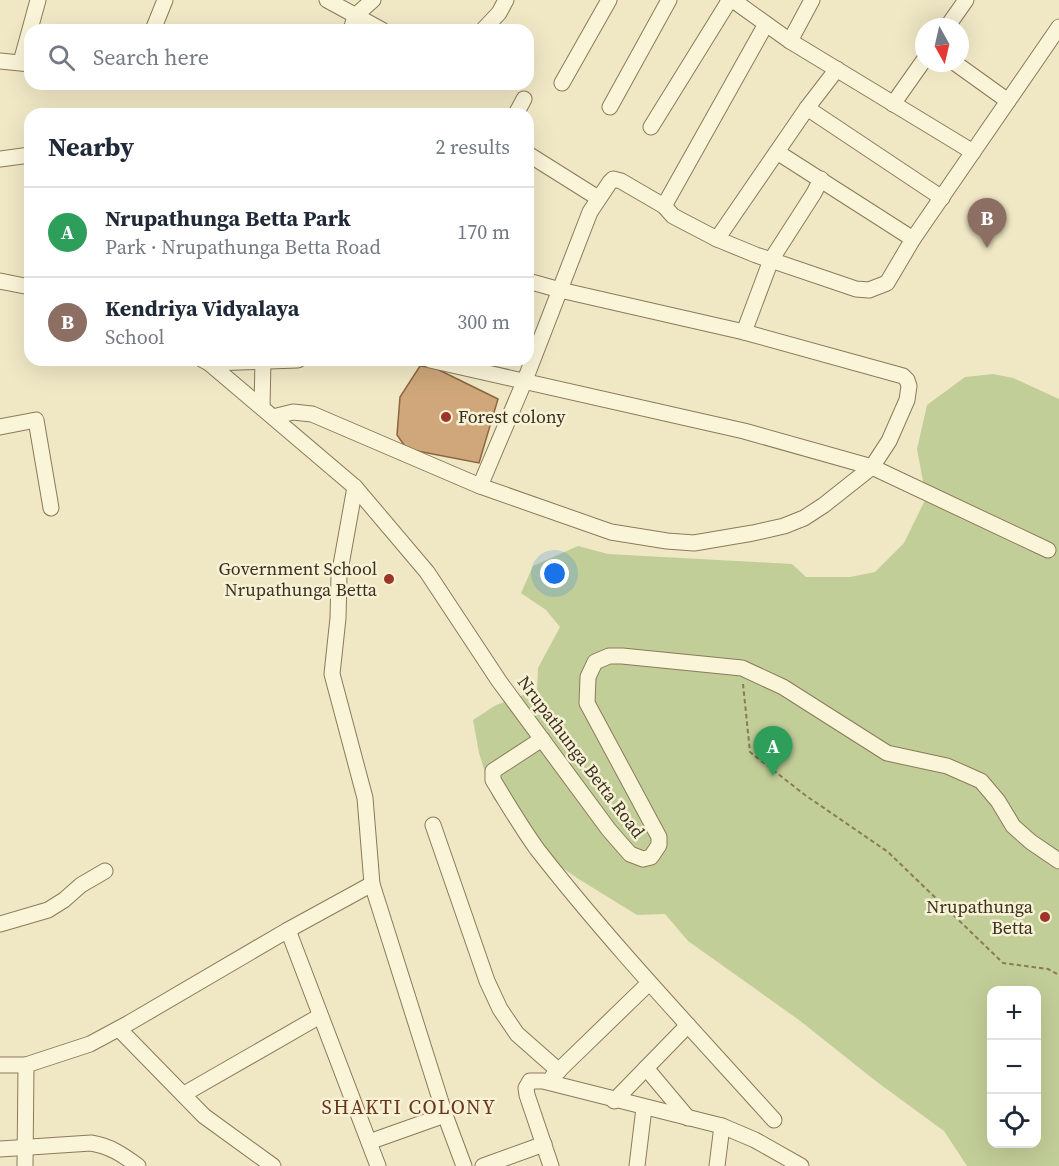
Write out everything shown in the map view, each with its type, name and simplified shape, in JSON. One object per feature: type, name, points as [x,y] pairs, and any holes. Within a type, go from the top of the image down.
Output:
[{"type":"street","points":[[33,24],[38,0]]},
{"type":"street","points":[[155,24],[165,0]]},
{"type":"street","points":[[327,0],[353,23],[373,0]]},
{"type":"street","points":[[489,24],[499,13],[506,0]]},
{"type":"street","points":[[562,83],[609,0]]},
{"type":"street","points":[[610,107],[669,0]]},
{"type":"street","points":[[790,41],[812,0]]},
{"type":"street","points":[[953,18],[966,0]]},
{"type":"street","points":[[651,127],[733,1],[790,41],[973,152]]},
{"type":"street","points":[[664,206],[766,24]]},
{"type":"street","points":[[534,357],[590,212],[610,182],[617,180],[664,206],[673,216],[717,239],[771,260],[856,289],[869,290],[887,283],[913,239],[1059,27]]},
{"type":"street","points":[[0,61],[24,63]]},
{"type":"street","points":[[717,239],[807,108],[837,69]]},
{"type":"street","points":[[894,104],[916,72]]},
{"type":"street","points":[[968,72],[1008,101]]},
{"type":"street","points":[[519,108],[524,99]]},
{"type":"street","points":[[807,108],[942,198]]},
{"type":"street","points":[[777,152],[913,239]]},
{"type":"street","points":[[0,159],[24,155]]},
{"type":"street","points":[[534,158],[598,198]]},
{"type":"street","points":[[744,332],[771,260],[821,179]]},
{"type":"street","points":[[0,281],[24,286]]},
{"type":"street","points":[[263,366],[267,412],[312,414],[480,486],[611,532],[694,543],[783,526],[804,518],[824,506],[872,467],[889,441],[907,400],[909,386],[903,376],[744,332],[534,283]]},
{"type":"street","name":"Nrupathunga Betta Road","points":[[211,366],[356,487],[427,572],[499,681],[594,810],[630,854],[643,859],[651,857],[659,845],[659,837],[587,703],[588,677],[595,662],[609,656],[742,669],[783,687],[887,753],[947,765],[981,781],[998,801],[1013,826],[1031,842],[1059,861]]},
{"type":"street","points":[[458,366],[744,431],[872,467],[1048,550]]},
{"type":"street","points":[[480,486],[530,366]]},
{"type":"street","points":[[0,427],[36,420],[51,508]]},
{"type":"street","points":[[356,487],[339,576],[338,618],[332,674],[365,798],[372,885],[445,1115],[464,1166]]},
{"type":"street","points":[[542,739],[494,771],[493,780],[536,847],[649,983],[774,1120]]},
{"type":"street","points":[[433,825],[487,981],[500,1009],[517,1034],[559,1071]]},
{"type":"street","points":[[0,924],[48,910],[81,885],[105,871]]},
{"type":"street","points":[[0,1065],[26,1065],[90,1044],[288,930],[372,885]]},
{"type":"street","points":[[288,930],[378,1166]]},
{"type":"street","points":[[547,1082],[649,983]]},
{"type":"street","points":[[184,1094],[320,1016]]},
{"type":"street","points":[[614,1101],[688,1025]]},
{"type":"street","points":[[119,1029],[204,1116],[273,1166]]},
{"type":"street","points":[[24,1166],[26,1065]]},
{"type":"street","points":[[646,1068],[688,1118]]},
{"type":"street","points":[[551,1166],[526,1088],[530,1081],[547,1082],[614,1101],[722,1126],[754,1140],[798,1165]]},
{"type":"street","points":[[637,1166],[644,1108]]},
{"type":"street","points":[[369,1142],[445,1115]]},
{"type":"street","points":[[717,1166],[722,1126]]},
{"type":"street","points":[[0,1149],[98,1144],[115,1150],[138,1166]]},
{"type":"street","points":[[483,1166],[544,1144]]},
{"type":"path","points":[[742,669],[750,752],[805,795],[888,852],[1003,963],[1048,969],[1059,975]]},
{"type":"green space","points":[[993,374],[1013,378],[1059,399],[1059,1166],[967,1166],[944,1131],[877,1082],[799,1020],[688,941],[665,914],[637,915],[534,848],[493,798],[479,753],[473,720],[496,705],[537,690],[538,668],[560,627],[546,610],[521,593],[533,566],[578,546],[608,554],[792,564],[806,577],[850,577],[875,572],[904,543],[926,498],[917,449],[927,405],[965,377]]},
{"type":"building","name":"Forest colony","points":[[420,366],[435,368],[498,399],[479,463],[407,449],[397,435],[400,397]]},
{"type":"place","name":"Kendriya Vidyalaya","points":[[987,248]]},
{"type":"place","name":"Forest colony","points":[[446,417]]},
{"type":"place","name":"Government School Nrupathunga Betta","points":[[389,579]]},
{"type":"place","name":"Nrupathunga Betta Park","points":[[773,776]]},
{"type":"place","name":"Nrupathunga Betta","points":[[1045,917]]},
{"type":"district","name":"SHAKTI COLONY","points":[[409,1107]]}]
